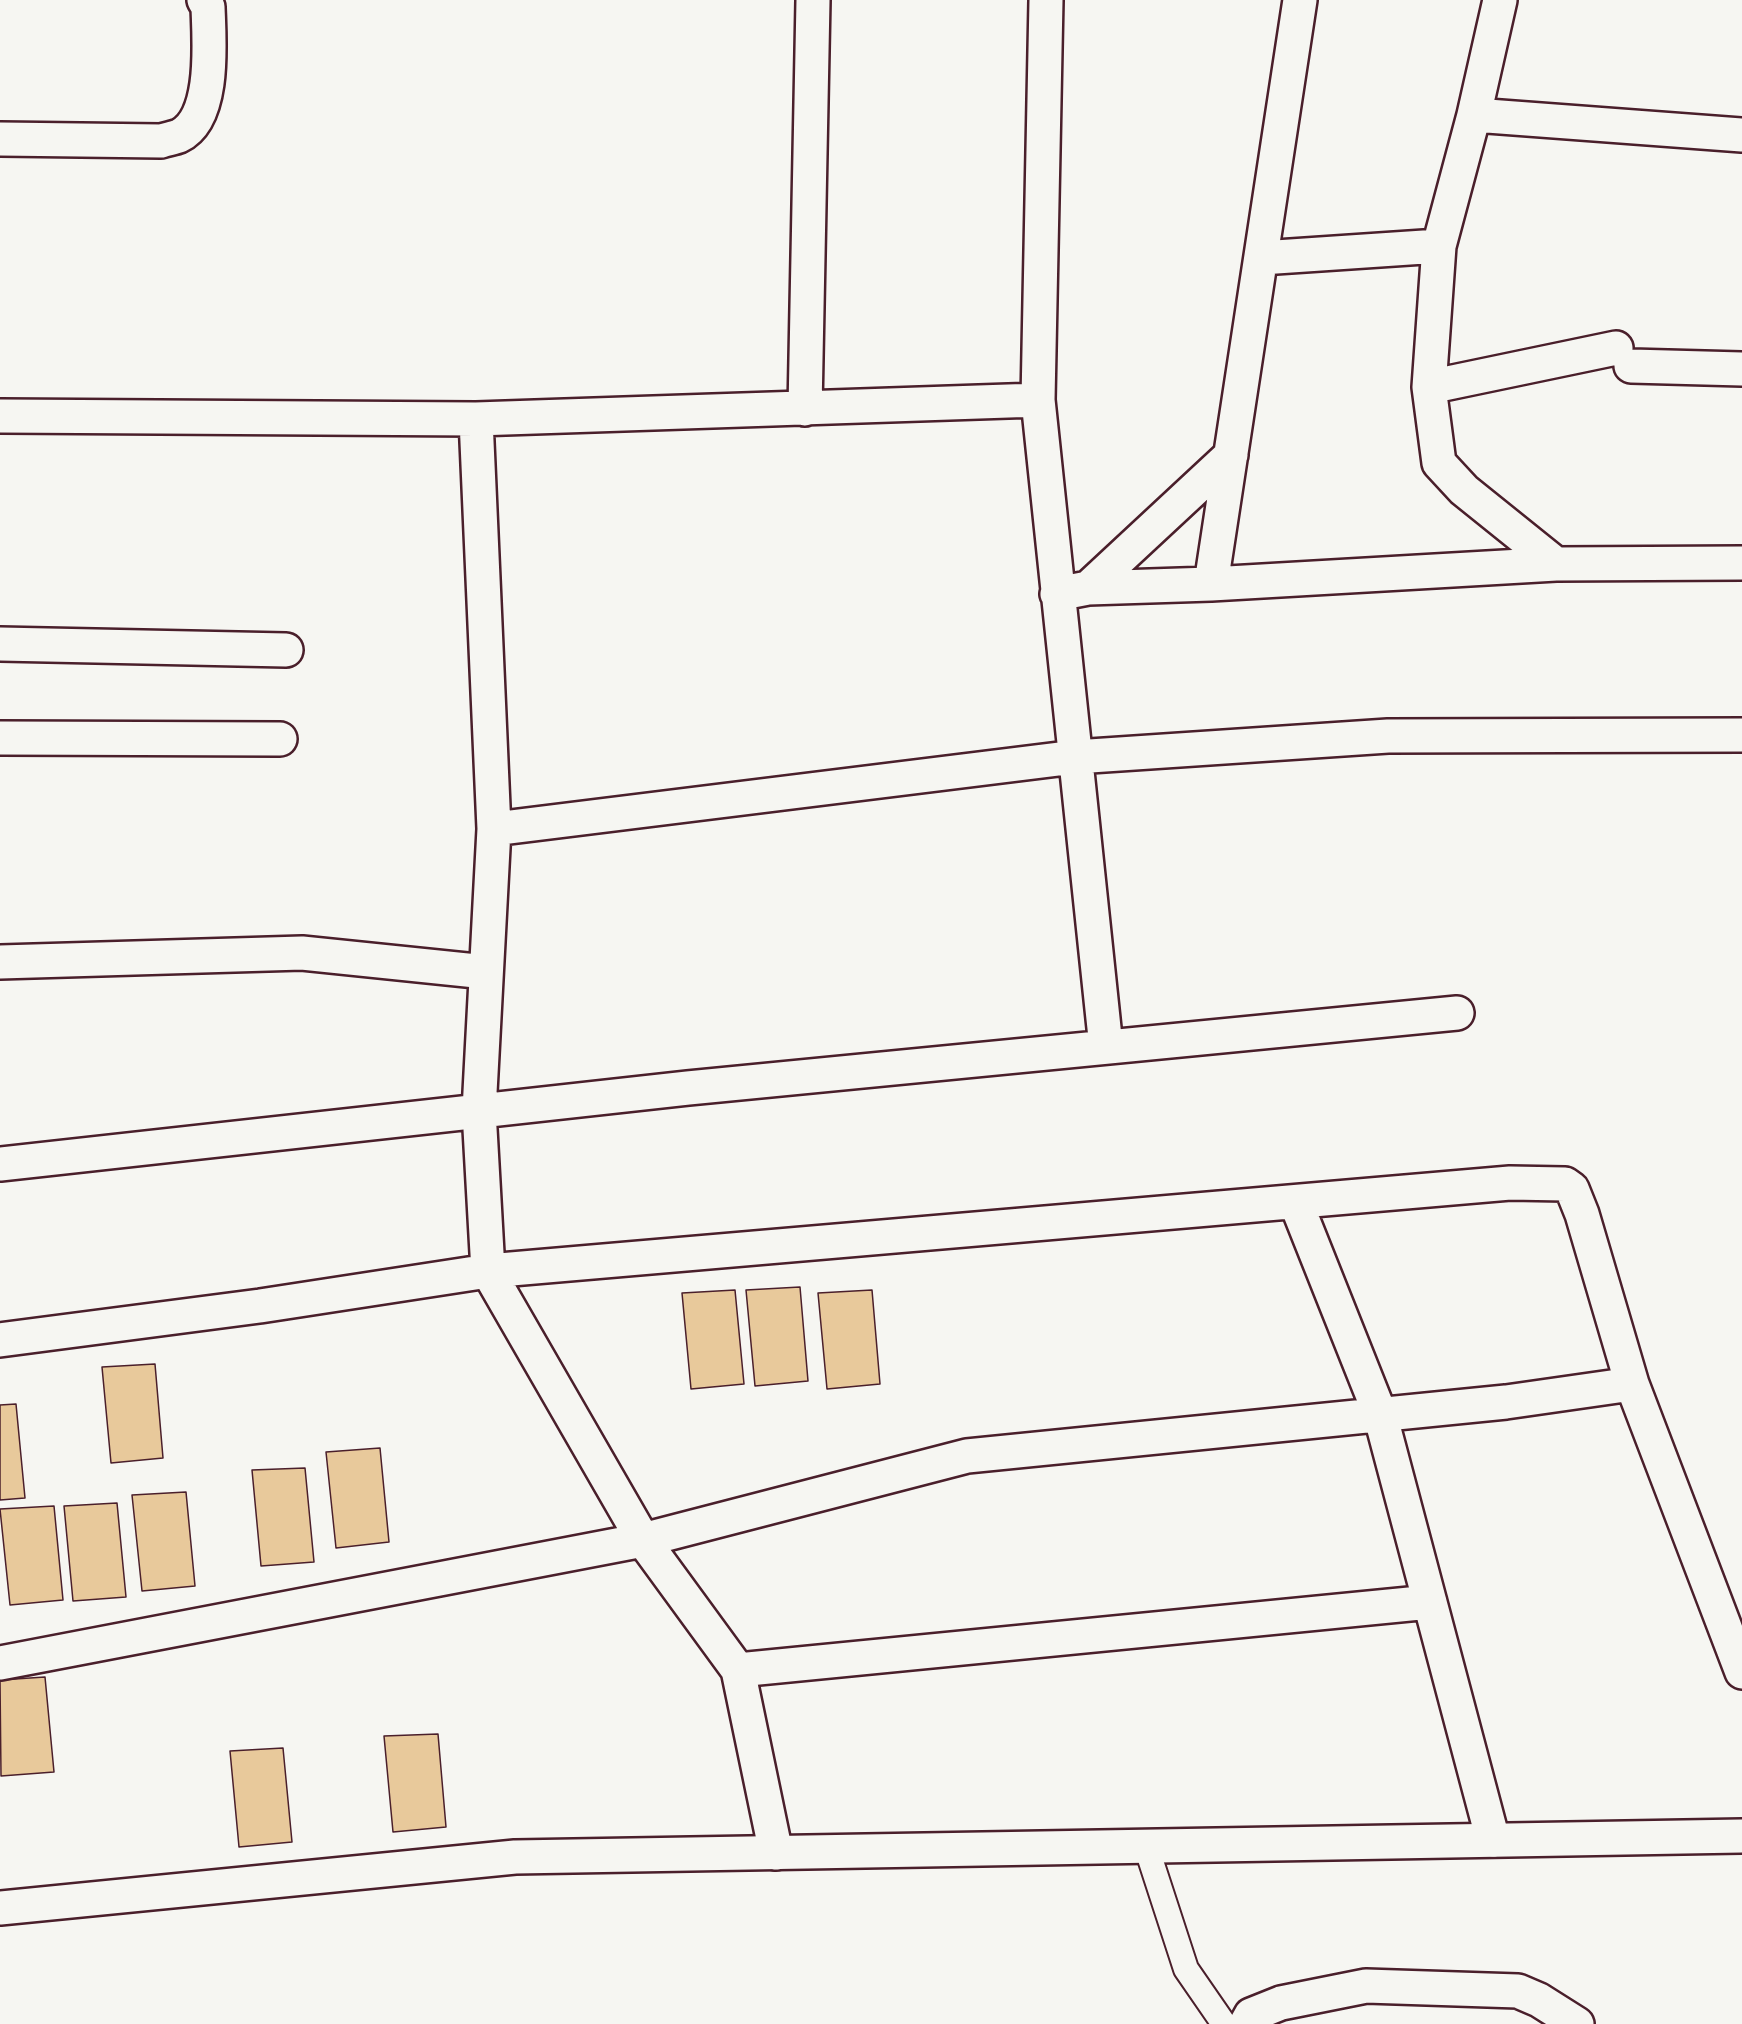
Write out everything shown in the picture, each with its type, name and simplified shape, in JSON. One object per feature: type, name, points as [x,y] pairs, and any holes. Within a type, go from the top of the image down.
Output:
[{"type":"street","points":[[0,139],[161,141],[181,135],[201,112],[210,70],[208,7],[204,0]]},
{"type":"street","points":[[805,409],[813,0]]},
{"type":"street","points":[[1046,0],[1038,400],[1073,591],[1075,757],[1106,1047]]},
{"type":"street","points":[[1211,584],[1300,0]]},
{"type":"street","points":[[1500,0],[1474,115],[1439,246],[1428,387],[1439,463],[1464,490],[1556,564]]},
{"type":"street","points":[[1474,115],[1742,135]]},
{"type":"street","points":[[1261,258],[1439,246]]},
{"type":"street","points":[[1428,387],[1623,357],[1742,369]]},
{"type":"street","points":[[0,416],[476,419],[1038,400]]},
{"type":"street","points":[[476,419],[494,829],[479,1111],[488,1271],[643,1540],[738,1670],[776,1853]]},
{"type":"street","points":[[1073,591],[1231,455]]},
{"type":"street","points":[[1073,591],[1556,564],[1742,563]]},
{"type":"street","points":[[0,644],[286,650]]},
{"type":"street","points":[[494,829],[1075,757],[1388,736],[1742,735]]},
{"type":"street","points":[[0,738],[280,739]]},
{"type":"street","points":[[0,962],[302,953],[486,972]]},
{"type":"street","points":[[0,1164],[479,1111],[1457,1013]]},
{"type":"street","points":[[0,1340],[260,1306],[488,1271],[1510,1183],[1565,1184],[1572,1189],[1582,1214],[1632,1384],[1742,1672]]},
{"type":"street","points":[[1296,1203],[1380,1414],[1493,1840]]},
{"type":"street","points":[[0,1663],[643,1540],[968,1456],[1506,1402],[1632,1384]]},
{"type":"street","points":[[738,1670],[1430,1602]]},
{"type":"street","points":[[0,1908],[515,1857],[1742,1836]]},
{"type":"street","points":[[1246,2024],[1251,2015],[1281,2002],[1366,1986],[1518,1991],[1539,2000],[1577,2024]]},
{"type":"lane","points":[[1146,1846],[1186,1969],[1224,2024]]},
{"type":"building","points":[[800,1287],[808,1381],[755,1386],[746,1290]]},
{"type":"building","points":[[735,1290],[744,1384],[691,1389],[682,1293]]},
{"type":"building","points":[[872,1290],[880,1384],[827,1389],[818,1293]]},
{"type":"building","points":[[155,1364],[163,1458],[111,1463],[102,1367]]},
{"type":"building","points":[[16,1404],[25,1498],[0,1500],[0,1405]]},
{"type":"building","points":[[380,1448],[389,1542],[336,1548],[326,1452]]},
{"type":"building","points":[[305,1468],[314,1562],[261,1566],[252,1470]]},
{"type":"building","points":[[186,1492],[195,1586],[142,1591],[132,1495]]},
{"type":"building","points":[[117,1503],[126,1597],[73,1601],[64,1506]]},
{"type":"building","points":[[54,1506],[63,1600],[10,1605],[0,1509]]},
{"type":"building","points":[[45,1677],[54,1772],[1,1776],[0,1680]]},
{"type":"building","points":[[438,1734],[446,1827],[393,1832],[384,1736]]},
{"type":"building","points":[[283,1748],[292,1842],[239,1847],[230,1751]]}]
